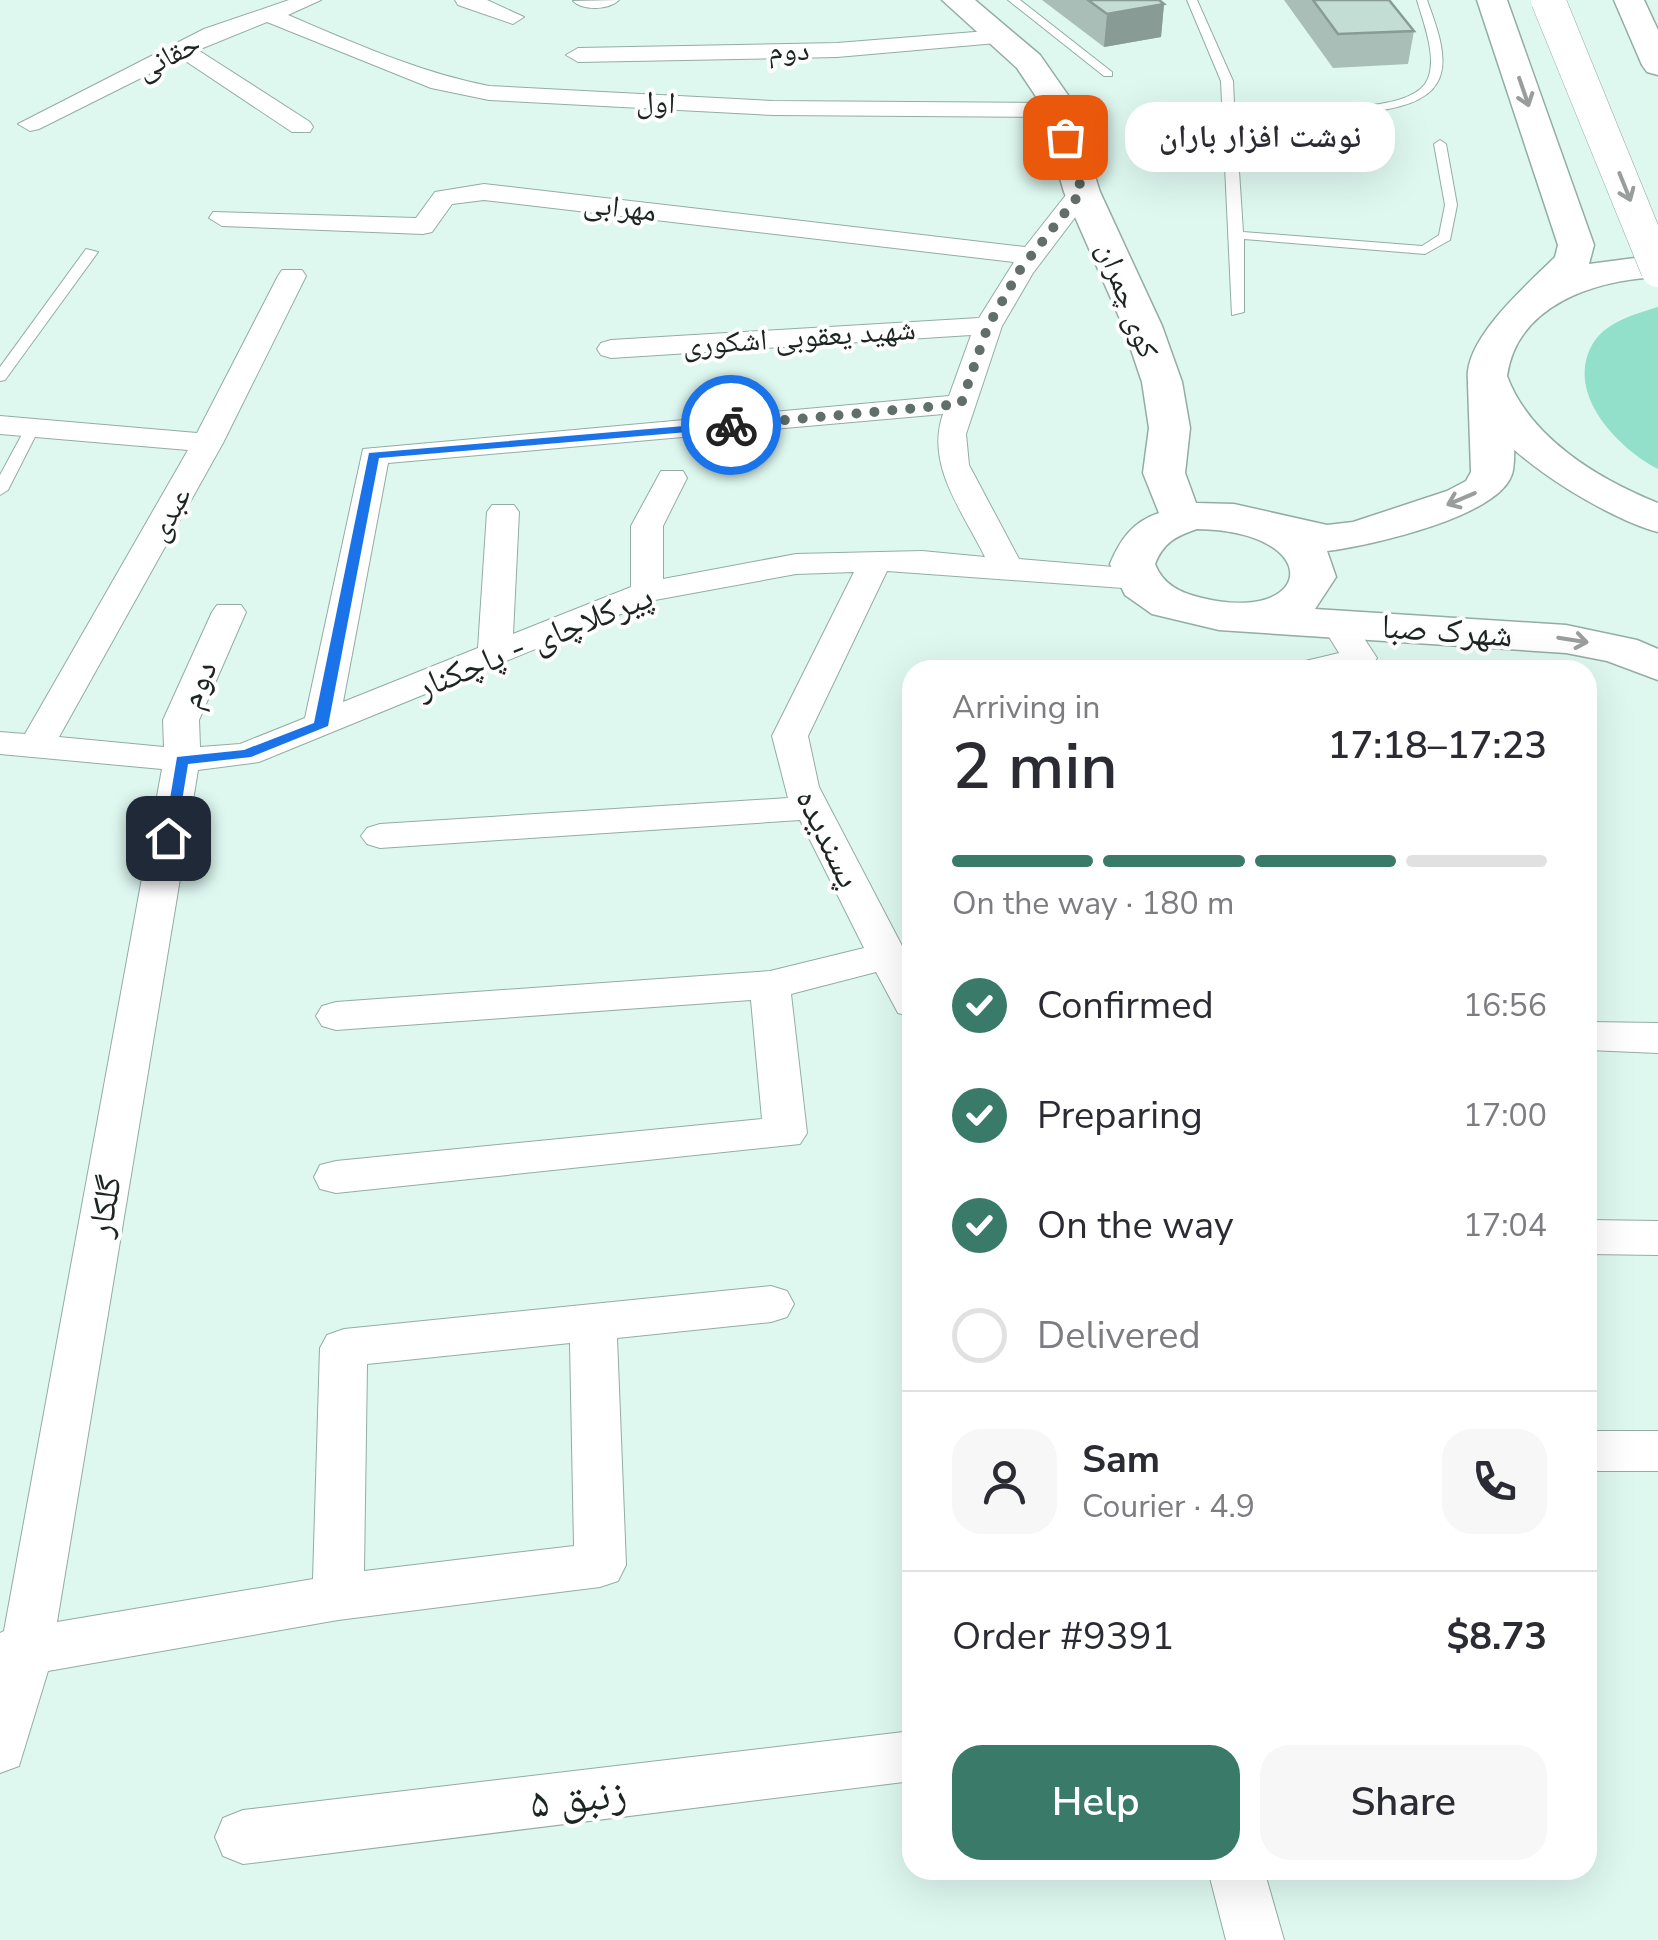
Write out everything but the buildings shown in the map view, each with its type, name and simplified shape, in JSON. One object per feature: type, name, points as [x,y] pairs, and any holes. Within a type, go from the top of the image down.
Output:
[{"type":"main road","name":"کوی چمران","points":[[958,0],[1039,73],[1057,110],[1082,191],[1139,317],[1168,414],[1162,475],[1166,492],[1184,519]]},
{"type":"main road","points":[[1274,529],[1295,541],[1309,556],[1314,571],[1311,587],[1285,608],[1231,617],[1174,606],[1148,591],[1137,579],[1131,560],[1138,542],[1157,528],[1184,519],[1228,517],[1314,537],[1350,536],[1476,494],[1492,472],[1488,384],[1491,356],[1528,306],[1573,260],[1576,245],[1492,0]]},
{"type":"main road","points":[[1528,306],[1545,292],[1579,278],[1658,268],[1548,0]]},
{"type":"main road","points":[[1628,0],[1658,65]]},
{"type":"main road","points":[[1488,384],[1510,421],[1658,538]]},
{"type":"main road","points":[[1593,489],[1658,519]]},
{"type":"main road","name":"شهرک صبا","points":[[1231,617],[1566,639],[1620,650],[1658,666]]},
{"type":"street","name":"حقانی","points":[[30,124],[212,34],[310,0]]},
{"type":"street","points":[[466,0],[513,18]]},
{"type":"street","points":[[584,1],[608,0]]},
{"type":"street","name":"اول","points":[[269,15],[377,62],[439,83],[489,92],[773,108],[1057,110]]},
{"type":"street","name":"دوم","points":[[578,55],[837,50],[1000,37]]},
{"type":"street","points":[[182,49],[302,127]]},
{"type":"street","points":[[1008,569],[954,465],[951,434],[988,326],[1031,256],[1082,191]]},
{"type":"street","name":"مهرابی","points":[[222,218],[422,226],[444,197],[484,192],[1031,256]]},
{"type":"street","name":"عبدی","points":[[35,746],[86,665],[208,443],[292,276]]},
{"type":"street","name":"شهید یعقوبی اشکوری","points":[[611,349],[988,326]]},
{"type":"street","points":[[321,726],[374,455],[961,404]]},
{"type":"street","points":[[0,424],[208,443]]},
{"type":"street","points":[[647,592],[646,526],[672,478]]},
{"type":"street","points":[[494,656],[504,512]]},
{"type":"street","name":"پیرکلاچای - پاچکنار","points":[[0,743],[182,760],[246,754],[647,592],[796,564],[875,561],[1137,579]]},
{"type":"street","name":"پسندیده","points":[[875,561],[790,736],[801,787],[902,984]]},
{"type":"street","name":"دوم","points":[[182,760],[181,720],[229,612]]},
{"type":"street","points":[[1338,624],[1360,658],[1352,660]]},
{"type":"street","name":"گلکار","points":[[0,1748],[13,1654],[182,760]]},
{"type":"street","points":[[380,836],[812,808]]},
{"type":"street","points":[[336,1016],[770,985],[888,956]]},
{"type":"street","points":[[336,1177],[785,1133],[770,985]]},
{"type":"street","points":[[1597,1036],[1658,1038]]},
{"type":"street","points":[[1597,1237],[1658,1238]]},
{"type":"street","points":[[338,1597],[344,1348],[771,1304]]},
{"type":"street","points":[[13,1654],[338,1597],[600,1565],[592,1322]]},
{"type":"street","points":[[1597,1451],[1658,1450]]},
{"type":"street","name":"زنبق ۵","points":[[244,1837],[902,1757]]},
{"type":"street","points":[[1239,1880],[1255,1940]]},
{"type":"lane","points":[[1013,0],[1108,74]]},
{"type":"lane","points":[[1192,0],[1226,81],[1237,234],[1236,312]]},
{"type":"lane","points":[[1228,106],[1370,109],[1415,100],[1432,84],[1434,60],[1422,0]]},
{"type":"lane","points":[[1237,234],[1425,250],[1445,237],[1451,205],[1440,144]]},
{"type":"lane","points":[[0,377],[91,252]]},
{"type":"lane","points":[[0,490],[33,428]]},
{"type":"green space","points":[[1658,307],[1658,469],[1627,448],[1600,418],[1585,382],[1585,364],[1592,345],[1605,330]]},
{"type":"way so far","points":[[731,425],[961,404],[988,326],[1020,270],[1082,191],[1065,137]]},
{"type":"place","name":"نوشت افزار باران","points":[[1065,137]]},
{"type":"route","points":[[168,838],[182,760],[246,754],[321,726],[374,455],[731,425]]}]
